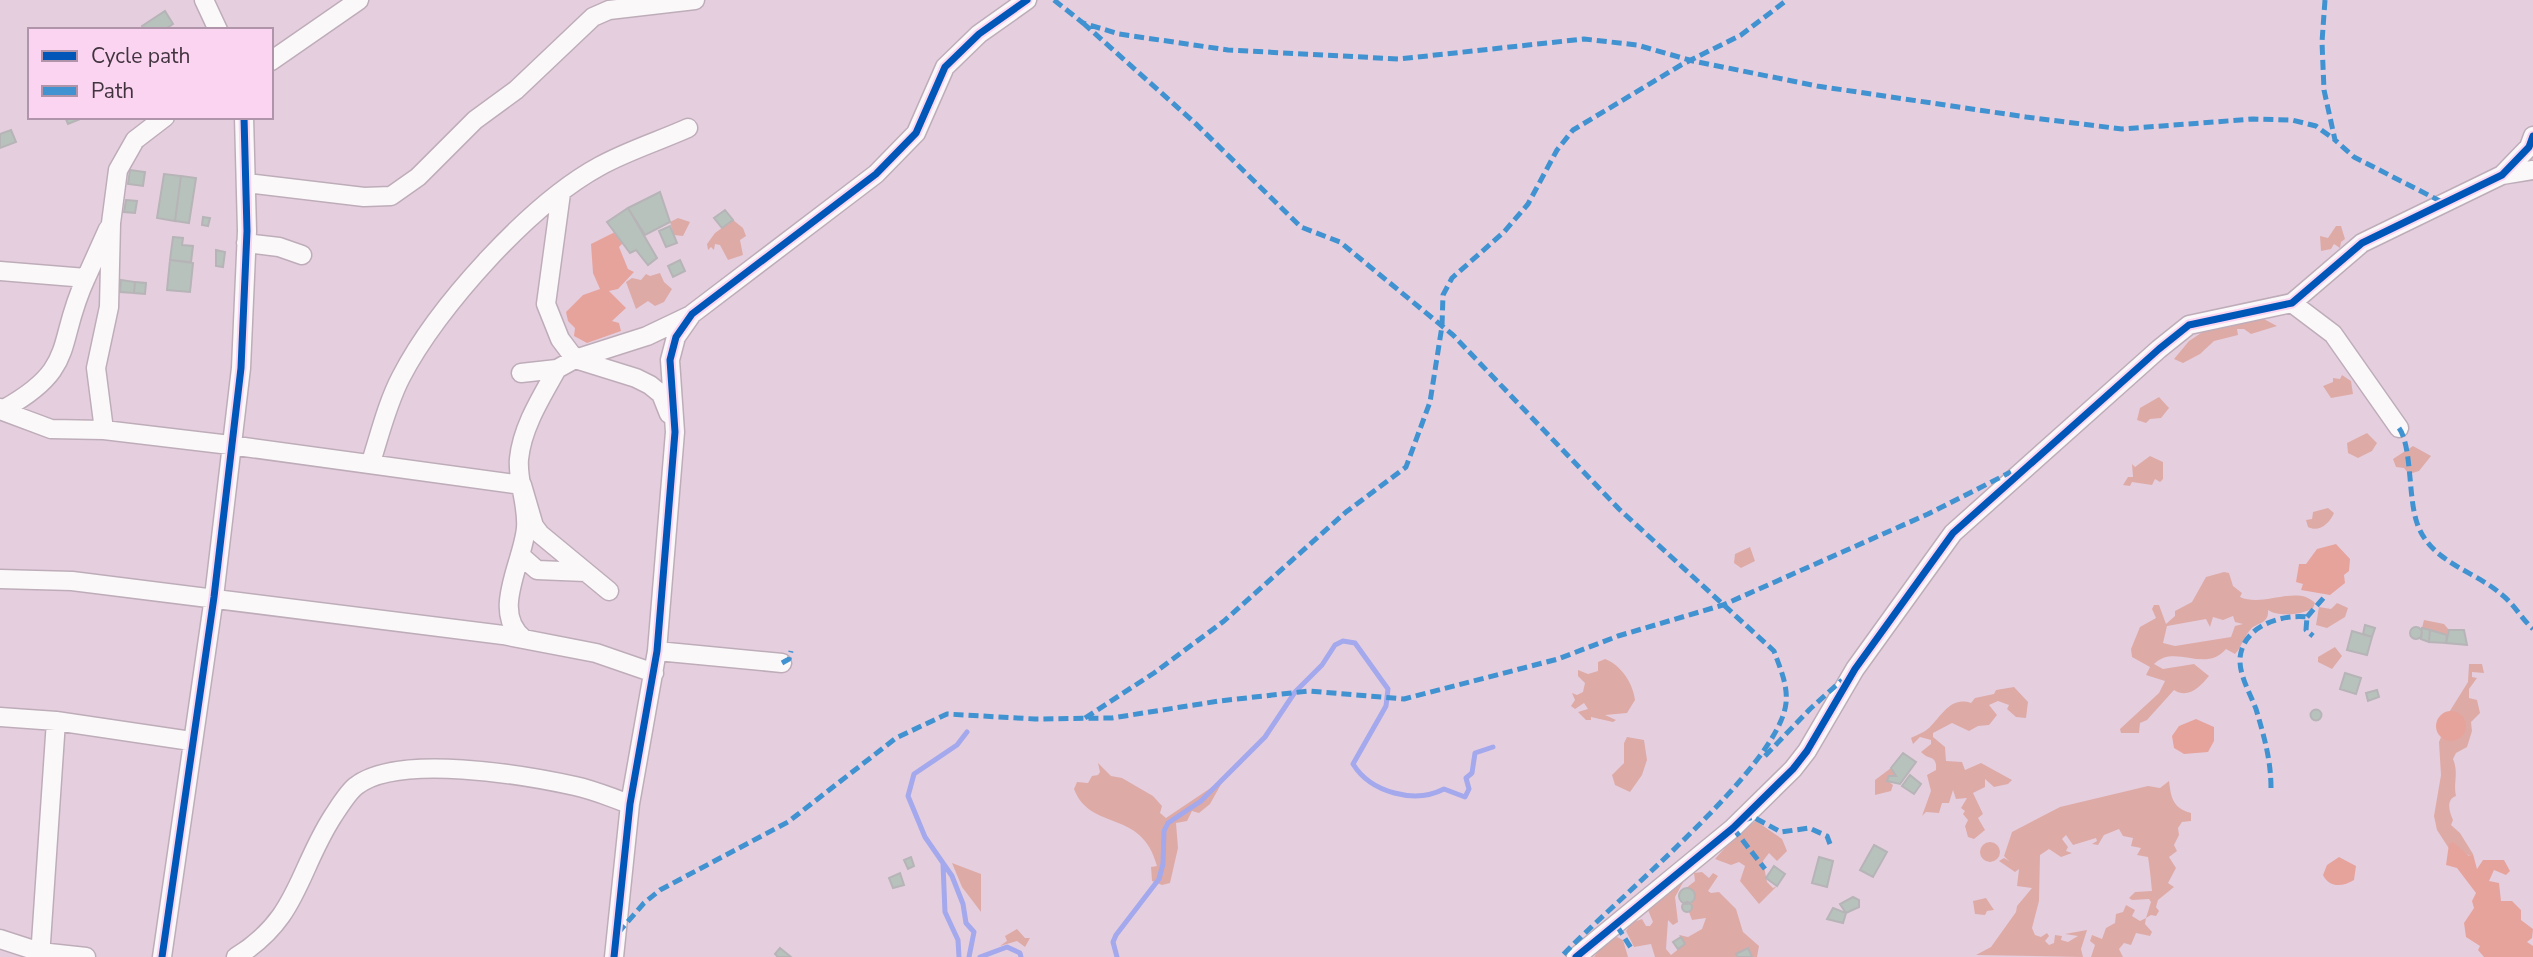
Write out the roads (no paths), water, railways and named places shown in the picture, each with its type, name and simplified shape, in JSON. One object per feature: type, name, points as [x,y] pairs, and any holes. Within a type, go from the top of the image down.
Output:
[{"type":"street","points":[[204,0],[217,28]]},
{"type":"street","points":[[273,60],[359,0]]},
{"type":"street","points":[[247,183],[364,197],[391,196],[418,177],[475,120],[516,90],[593,17],[609,10],[695,0]]},
{"type":"street","points":[[522,373],[557,369],[575,359],[647,336],[692,314],[876,174],[916,133],[945,67],[979,34],[1027,0]]},
{"type":"street","points":[[104,430],[96,368],[109,307],[111,223],[118,170],[135,140],[162,119]]},
{"type":"street","points":[[162,957],[191,741],[214,597],[241,368],[247,183],[244,119]]},
{"type":"street","points":[[371,462],[400,378],[423,339],[492,257],[561,193],[599,166],[688,128]]},
{"type":"street","points":[[2502,175],[2529,147],[2533,136]]},
{"type":"street","points":[[1576,957],[1734,828],[1793,769],[1807,751],[1854,670],[1953,533],[2026,464],[2189,325],[2292,303],[2362,243],[2502,175],[2533,170]]},
{"type":"street","points":[[561,193],[546,304],[567,351],[575,359],[650,385],[666,405],[675,432]]},
{"type":"street","points":[[1,409],[36,390],[55,370],[64,351],[72,309],[111,223]]},
{"type":"street","points":[[246,243],[279,247],[302,255]]},
{"type":"street","points":[[0,271],[86,278]]},
{"type":"street","points":[[2292,303],[2333,334],[2399,429]]},
{"type":"street","points":[[614,957],[631,804],[657,651],[675,432],[670,360],[676,337],[692,314]]},
{"type":"street","points":[[524,639],[513,631],[508,621],[526,528],[519,459],[537,406],[557,369]]},
{"type":"street","points":[[1,409],[51,429],[104,430],[371,462],[522,485]]},
{"type":"street","points":[[522,485],[534,526],[540,534],[610,591]]},
{"type":"street","points":[[520,555],[537,570]]},
{"type":"street","points":[[511,596],[521,578],[537,570],[586,572]]},
{"type":"street","points":[[0,579],[72,581],[214,597],[524,639],[596,653],[654,673]]},
{"type":"street","points":[[657,651],[782,663]]},
{"type":"street","points":[[0,717],[56,721],[191,741]]},
{"type":"street","points":[[40,954],[56,721]]},
{"type":"street","points":[[236,957],[256,944],[289,907],[333,816],[356,786],[368,781],[392,772],[442,767],[576,786],[631,804]]},
{"type":"street","points":[[0,939],[40,954],[86,957]]},
{"type":"waterway","points":[[1117,957],[1113,942],[1116,935],[1159,879],[1163,864],[1164,831],[1168,823],[1201,801],[1265,737],[1295,692],[1322,665],[1335,645],[1343,641],[1355,643],[1388,689],[1386,706],[1353,764],[1371,782],[1394,793],[1420,796],[1444,789],[1465,797],[1469,789],[1466,778],[1472,773],[1475,753],[1493,747]]},
{"type":"waterway","points":[[967,732],[957,745],[914,774],[908,796],[925,837],[952,876],[963,904],[966,923],[974,932],[969,957]]},
{"type":"waterway","points":[[943,864],[945,912],[958,940],[959,957]]},
{"type":"waterway","points":[[980,957],[1007,947],[1020,953],[1021,957]]}]
